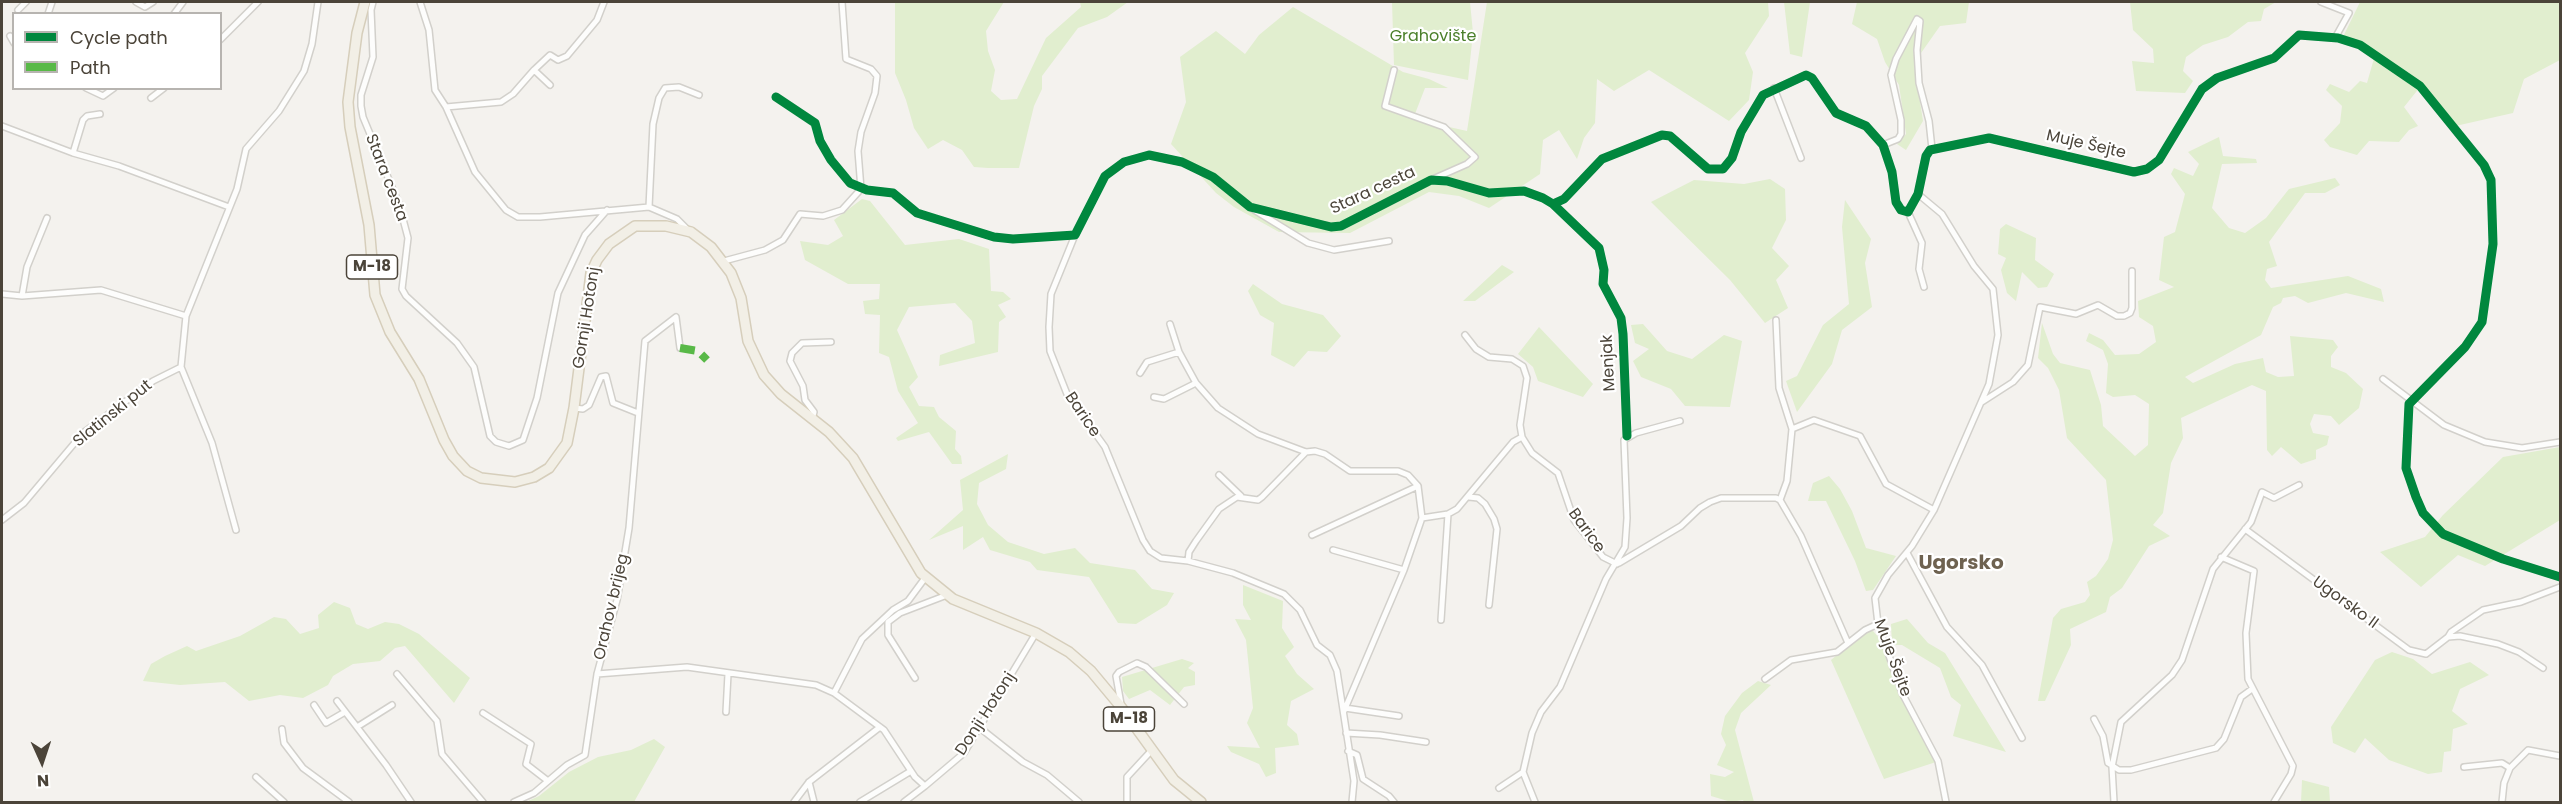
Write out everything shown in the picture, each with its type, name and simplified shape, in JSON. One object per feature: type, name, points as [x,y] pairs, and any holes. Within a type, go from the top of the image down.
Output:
[{"type":"main road","name":"Stara cesta","points":[[365,2],[357,33],[348,102],[350,127],[369,225],[375,295],[390,332],[419,379],[453,456],[467,471],[481,478],[505,483]]},
{"type":"main road","name":"Gornji Hotonj","points":[[505,483],[534,477],[549,468],[567,443],[574,408],[582,330],[591,273],[597,260],[609,244],[635,226],[666,226],[691,232],[711,247],[724,261],[738,286],[748,341],[756,361],[781,393],[829,432],[853,458],[872,486],[907,552],[925,578]]},
{"type":"main road","name":"M-18","points":[[925,578],[947,595],[1036,633],[1069,652],[1091,671],[1174,780],[1201,802]]},
{"type":"street","points":[[18,10],[26,2]]},
{"type":"street","points":[[136,2],[145,7],[153,2]]},
{"type":"street","points":[[222,38],[258,2]]},
{"type":"street","points":[[236,530],[212,442],[181,367],[186,316],[199,289],[215,239],[237,189],[246,150],[279,111],[304,70],[312,44],[318,2]]},
{"type":"street","name":"Stara cesta","points":[[373,2],[370,10],[373,57],[361,95],[361,106],[363,117],[399,204],[408,238],[402,289],[405,296],[457,343],[474,367],[490,436],[496,442],[509,446],[523,441],[537,398],[558,293],[585,235],[607,210]]},
{"type":"street","points":[[420,2],[429,30],[435,90],[446,107],[475,172],[506,210],[518,217],[540,217],[649,207],[677,219],[691,232]]},
{"type":"street","points":[[446,107],[501,102],[513,94],[550,55],[558,60],[567,56],[597,20],[604,2]]},
{"type":"street","points":[[724,261],[765,250],[783,240],[800,214],[823,216],[842,210],[861,189],[858,151],[861,132],[875,93],[877,76],[871,69],[846,59],[842,2]]},
{"type":"street","points":[[2322,2],[2349,13],[2335,38]]},
{"type":"street","points":[[1883,145],[1898,139],[1901,134],[1901,120],[1892,75],[1896,59],[1917,19],[1920,21],[1917,50],[1919,83],[1929,121],[1932,149],[1926,156],[1918,194],[1908,212]]},
{"type":"street","name":"Muje Šejte","points":[[1932,149],[1989,138],[1999,139],[2134,172],[2146,169],[2159,160],[2202,89],[2217,78],[2274,58],[2299,35],[2335,38],[2360,45],[2420,86],[2484,165],[2491,180],[2493,244],[2482,322],[2465,347],[2411,399]]},
{"type":"street","points":[[10,36],[12,40]]},
{"type":"street","points":[[534,70],[550,85]]},
{"type":"street","points":[[1394,70],[1385,106],[1444,127],[1475,157],[1467,164],[1431,180]]},
{"type":"street","points":[[1553,204],[1564,199],[1602,159],[1662,135],[1670,136],[1708,169],[1723,169],[1732,158],[1741,132],[1763,95],[1774,88],[1809,76],[1836,114],[1866,126],[1883,145],[1892,172],[1896,202],[1901,210],[1908,212],[1922,243],[1919,269],[1924,287]]},
{"type":"street","points":[[649,207],[653,124],[659,98],[665,88],[672,87],[699,94]]},
{"type":"street","points":[[1774,88],[1801,158]]},
{"type":"street","points":[[90,90],[103,96],[111,90]]},
{"type":"street","points":[[151,98],[161,90]]},
{"type":"street","points":[[776,97],[815,123],[820,141],[839,172],[850,183],[861,189],[893,193],[918,213],[994,237],[1013,239],[1074,234]]},
{"type":"street","points":[[73,153],[83,120],[87,116],[100,114]]},
{"type":"street","points":[[2,126],[73,153],[127,168],[229,207]]},
{"type":"street","name":"Stara cesta","points":[[1074,234],[1105,176],[1124,162],[1149,155],[1182,162],[1213,177],[1250,207],[1308,243],[1334,250],[1389,241]]},
{"type":"street","name":"Stara cesta","points":[[1250,207],[1331,228],[1341,226],[1431,180],[1447,181],[1489,193],[1524,190],[1553,204]]},
{"type":"street","name":"Muje Šejte","points":[[1918,194],[1942,214],[1974,266],[1993,289],[1998,335],[1989,384],[1934,510],[1907,553],[1879,589],[1875,604],[1878,624],[1902,693],[1932,746],[1943,778],[1946,802]]},
{"type":"street","name":"Menjak","points":[[1523,772],[1532,733],[1541,712],[1560,687],[1606,579],[1617,564],[1625,547],[1627,518],[1622,445],[1627,436],[1621,318],[1603,284],[1604,270],[1599,248],[1553,204]]},
{"type":"street","points":[[22,296],[27,267],[47,218]]},
{"type":"street","name":"Barice","points":[[1074,234],[1052,294],[1049,327],[1050,351],[1067,394],[1105,447],[1143,540],[1150,551],[1161,558],[1188,561],[1233,573],[1292,600],[1317,645],[1333,662],[1340,685],[1354,781],[1352,802]]},
{"type":"street","points":[[1982,402],[2013,382],[2028,364],[2040,306],[2076,314],[2098,305],[2117,316],[2124,316],[2132,308],[2132,271]]},
{"type":"street","points":[[2,294],[22,296],[102,290],[186,316]]},
{"type":"street","name":"Orahov brijeg","points":[[514,802],[534,793],[567,765],[585,755],[597,674],[617,600],[629,528],[638,413],[648,337],[676,317],[680,348]]},
{"type":"street","points":[[1776,320],[1779,388],[1792,429],[1787,481],[1780,500],[1816,569],[1848,644]]},
{"type":"street","points":[[1170,324],[1179,352],[1196,383],[1218,408],[1257,434],[1306,452],[1315,451],[1325,454],[1350,471],[1398,471],[1408,475],[1418,486],[1422,518],[1404,570],[1344,710],[1399,716]]},
{"type":"street","points":[[1422,518],[1448,514],[1469,497],[1514,442],[1522,437],[1520,425],[1527,378],[1523,366],[1512,359],[1490,357],[1476,349],[1465,335]]},
{"type":"street","points":[[812,419],[814,412],[805,400],[803,386],[790,361],[792,353],[802,343],[831,342]]},
{"type":"street","points":[[1140,373],[1147,362],[1179,352]]},
{"type":"street","name":"Slatinski put","points":[[2,520],[24,503],[83,433],[153,381],[181,367]]},
{"type":"street","points":[[574,408],[583,409],[589,405],[601,377],[606,376],[612,403],[638,413]]},
{"type":"street","points":[[2384,379],[2444,425],[2486,442],[2522,448],[2560,442]]},
{"type":"street","points":[[1154,398],[1164,399],[1196,383]]},
{"type":"street","points":[[2411,399],[2407,414],[2406,468],[2416,497],[2432,525],[2455,540],[2503,559],[2560,576]]},
{"type":"street","points":[[1792,429],[1805,421],[1814,420],[1860,436],[1886,484],[1893,490],[1934,510]]},
{"type":"street","points":[[1627,436],[1680,421]]},
{"type":"street","name":"Barice","points":[[1522,437],[1532,453],[1558,473],[1574,520],[1603,557],[1617,564]]},
{"type":"street","points":[[1219,475],[1242,496],[1258,500],[1306,452]]},
{"type":"street","points":[[2114,802],[2112,767],[2121,722],[2172,675],[2182,660],[2208,583],[2221,557],[2251,522],[2262,492],[2274,498],[2299,485]]},
{"type":"street","points":[[1312,535],[1418,486]]},
{"type":"street","points":[[1188,561],[1189,552],[1219,509],[1242,496]]},
{"type":"street","points":[[1469,497],[1478,498],[1485,504],[1497,529],[1489,605]]},
{"type":"street","name":"Menjak","points":[[1617,564],[1681,526],[1710,502],[1721,498],[1780,500]]},
{"type":"street","points":[[1441,620],[1448,514]]},
{"type":"street","name":"Ugorsko II","points":[[2245,529],[2409,650],[2426,654],[2451,632],[2483,610],[2521,602],[2560,587]]},
{"type":"street","points":[[1333,550],[1404,570]]},
{"type":"street","points":[[1907,553],[1947,627],[1982,665],[2022,738]]},
{"type":"street","points":[[2221,557],[2254,571],[2246,633],[2248,679],[2293,766],[2291,774],[2274,802]]},
{"type":"street","points":[[834,693],[862,639],[893,610],[908,601],[925,578]]},
{"type":"street","points":[[915,678],[888,635],[888,622],[900,613],[947,595]]},
{"type":"street","points":[[1765,679],[1791,660],[1836,652],[1878,624]]},
{"type":"street","name":"Donji Hotonj","points":[[904,802],[958,760],[980,728],[1036,633]]},
{"type":"street","points":[[2448,637],[2460,636],[2498,644],[2543,668]]},
{"type":"street","points":[[1121,708],[1116,676],[1119,672],[1137,663],[1146,667],[1184,704]]},
{"type":"street","points":[[597,674],[681,667],[816,685],[834,693],[880,727],[898,748],[911,771],[925,786]]},
{"type":"street","points":[[396,674],[437,721],[442,754],[483,802]]},
{"type":"street","points":[[726,712],[728,674]]},
{"type":"street","points":[[2094,719],[2102,731],[2108,763],[2112,767],[2131,770],[2216,748],[2224,738],[2241,697],[2252,690]]},
{"type":"street","points":[[337,701],[411,802]]},
{"type":"street","points":[[314,705],[326,723],[345,712]]},
{"type":"street","points":[[357,727],[392,705]]},
{"type":"street","points":[[483,713],[531,744],[526,764],[548,781]]},
{"type":"street","points":[[794,802],[808,782],[880,727]]},
{"type":"street","points":[[980,728],[1023,762],[1047,775],[1079,802]]},
{"type":"street","points":[[282,729],[284,743],[303,768],[349,802]]},
{"type":"street","points":[[1346,734],[1380,735],[1426,742]]},
{"type":"street","points":[[2502,802],[2504,783],[2510,768],[2528,750],[2560,756]]},
{"type":"street","points":[[1127,802],[1125,786],[1128,773],[1150,751]]},
{"type":"street","name":"Barice","points":[[1348,751],[1357,755],[1363,779],[1389,796],[1394,802]]},
{"type":"street","points":[[2464,767],[2502,763],[2510,768]]},
{"type":"street","points":[[860,802],[911,771]]},
{"type":"street","points":[[1498,788],[1523,772],[1535,802]]},
{"type":"street","points":[[256,777],[284,802]]},
{"type":"street","points":[[808,782],[814,802]]},
{"type":"green space","points":[[895,2],[1004,2],[986,31],[988,51],[995,70],[991,91],[1001,100],[1017,99],[1046,38],[1081,7],[1080,2],[1128,2],[1107,17],[1078,28],[1042,76],[1042,89],[1034,106],[1019,168],[988,168],[974,167],[962,150],[943,140],[928,149],[914,128],[895,73]]},
{"type":"green space","name":"Grahovište","points":[[1392,2],[1470,2],[1473,33],[1468,80],[1394,65]]},
{"type":"green space","points":[[1487,2],[1768,2],[1769,16],[1745,53],[1753,72],[1749,100],[1729,121],[1649,70],[1614,91],[1597,79],[1595,123],[1584,138],[1577,159],[1559,130],[1543,140],[1540,174],[1489,208],[1459,196],[1429,192],[1350,233],[1279,232],[1234,207],[1216,193],[1171,144],[1186,102],[1180,57],[1216,31],[1245,54],[1259,35],[1293,7],[1403,72],[1429,79],[1448,88],[1425,88],[1413,119],[1467,131]]},
{"type":"green space","points":[[1784,2],[1810,2],[1802,57],[1790,54]]},
{"type":"green space","points":[[1857,2],[1969,2],[1966,23],[1940,26],[1914,63],[1923,121],[1906,150],[1897,144],[1906,134],[1899,85],[1885,62],[1877,39],[1852,24]]},
{"type":"green space","points":[[2130,2],[2276,2],[2264,9],[2261,21],[2248,22],[2228,37],[2203,45],[2186,57],[2183,71],[2193,81],[2185,93],[2136,91],[2132,61],[2154,63],[2153,49],[2133,30]]},
{"type":"green space","points":[[2360,2],[2560,2],[2560,60],[2524,79],[2513,113],[2451,127],[2420,87],[2404,107],[2418,126],[2409,130],[2399,142],[2369,141],[2357,155],[2330,147],[2324,140],[2340,123],[2342,106],[2326,90],[2330,84],[2349,92],[2360,81],[2367,83],[2375,55],[2342,39]]},
{"type":"green space","points":[[2219,137],[2223,156],[2256,159],[2257,163],[2222,164],[2212,208],[2229,228],[2245,233],[2266,218],[2289,189],[2335,178],[2340,185],[2325,193],[2305,193],[2269,242],[2277,266],[2267,269],[2265,280],[2271,288],[2348,276],[2381,289],[2384,302],[2346,293],[2308,303],[2295,296],[2283,298],[2281,303],[2273,307],[2261,335],[2185,377],[2193,383],[2235,364],[2263,358],[2266,372],[2278,377],[2294,376],[2290,336],[2333,340],[2338,347],[2331,356],[2331,367],[2346,373],[2363,389],[2359,408],[2339,425],[2331,416],[2314,414],[2310,424],[2313,433],[2329,436],[2327,445],[2316,450],[2316,459],[2301,464],[2281,447],[2272,456],[2267,450],[2266,391],[2252,385],[2181,418],[2183,438],[2171,463],[2163,513],[2153,525],[2170,536],[2149,546],[2122,588],[2110,597],[2106,612],[2070,629],[2071,645],[2045,701],[2038,701],[2053,618],[2061,609],[2085,602],[2090,595],[2087,582],[2096,576],[2108,559],[2113,540],[2106,480],[2067,438],[2059,390],[2048,368],[2038,358],[2042,323],[2053,354],[2060,363],[2090,370],[2101,405],[2103,426],[2135,456],[2148,445],[2149,404],[2135,395],[2113,397],[2106,393],[2108,364],[2103,350],[2086,341],[2089,333],[2103,340],[2115,355],[2139,354],[2156,342],[2153,326],[2139,317],[2138,301],[2174,287],[2159,280],[2164,237],[2175,232],[2185,194],[2171,174],[2174,168],[2193,176],[2199,164],[2188,152]]},
{"type":"green space","points":[[1770,179],[1785,189],[1786,220],[1772,248],[1789,266],[1776,280],[1788,308],[1765,323],[1730,280],[1651,202],[1694,180],[1744,184]]},
{"type":"green space","points":[[862,199],[870,201],[905,245],[959,239],[989,249],[991,291],[1003,292],[1011,299],[998,305],[1006,317],[999,322],[998,352],[939,366],[940,355],[975,343],[972,321],[955,303],[909,307],[897,330],[918,377],[909,387],[919,406],[934,407],[939,417],[956,431],[955,449],[961,456],[962,464],[952,464],[929,432],[898,441],[896,438],[918,423],[898,391],[889,357],[879,353],[880,315],[865,314],[863,301],[879,299],[880,284],[848,284],[805,260],[800,241],[828,245],[843,236],[834,220]]},
{"type":"green space","points":[[1845,200],[1871,239],[1865,263],[1872,307],[1842,330],[1832,364],[1797,412],[1786,381],[1797,376],[1823,325],[1849,304],[1842,227]]},
{"type":"green space","points":[[2006,224],[2036,238],[2035,260],[2054,274],[2047,287],[2038,288],[2022,272],[2016,301],[2007,293],[2001,270],[2006,258],[1998,254],[2000,229]]},
{"type":"green space","points":[[1502,265],[1514,272],[1475,301],[1463,301]]},
{"type":"green space","points":[[1253,284],[1282,304],[1323,315],[1341,336],[1327,352],[1308,351],[1294,367],[1271,355],[1274,323],[1260,315],[1248,291]]},
{"type":"green space","points":[[1643,324],[1667,351],[1692,359],[1724,335],[1742,341],[1730,407],[1685,406],[1671,389],[1641,377],[1633,361],[1649,349],[1635,343],[1631,325]]},
{"type":"green space","points":[[1539,327],[1593,384],[1583,397],[1538,381],[1533,367],[1518,354]]},
{"type":"green space","points":[[2560,447],[2560,520],[2485,566],[2458,555],[2421,587],[2380,552],[2425,537],[2443,515],[2503,457]]},
{"type":"green space","points":[[1008,454],[1006,469],[979,483],[977,504],[988,525],[1008,542],[1044,554],[1075,548],[1090,563],[1135,570],[1152,589],[1174,593],[1167,605],[1136,624],[1118,623],[1089,577],[1037,570],[1030,562],[990,550],[983,537],[963,550],[963,526],[929,540],[963,510],[960,480]]},
{"type":"green space","points":[[1829,476],[1840,489],[1852,511],[1866,548],[1896,556],[1873,590],[1866,591],[1855,561],[1826,501],[1808,501],[1813,483]]},
{"type":"green space","points":[[1243,585],[1283,601],[1282,628],[1294,647],[1285,656],[1297,674],[1314,689],[1291,701],[1287,725],[1297,734],[1299,745],[1275,748],[1276,773],[1266,777],[1259,764],[1231,752],[1227,746],[1260,748],[1247,723],[1253,708],[1246,640],[1235,619],[1251,620],[1243,605]]},
{"type":"green space","points":[[334,602],[350,608],[356,624],[368,629],[385,622],[399,624],[419,634],[470,678],[454,703],[405,646],[395,648],[380,661],[353,664],[333,676],[328,685],[303,698],[280,695],[249,701],[225,682],[180,685],[143,681],[151,664],[165,656],[187,646],[196,651],[240,636],[274,617],[286,619],[300,634],[319,628],[318,615]]},
{"type":"green space","points":[[1907,619],[1928,643],[1945,653],[2006,752],[1953,736],[1961,705],[1951,697],[1940,668],[1902,645],[1892,645],[1891,624]]},
{"type":"green space","points":[[1866,631],[1873,631],[1880,639],[1898,691],[1936,762],[1884,779],[1831,660]]},
{"type":"green space","points":[[2392,652],[2413,659],[2432,674],[2470,662],[2489,675],[2460,689],[2452,711],[2468,724],[2453,729],[2451,751],[2444,752],[2442,772],[2428,774],[2389,760],[2365,738],[2355,753],[2333,743],[2331,727],[2375,660]]},
{"type":"green space","points":[[1182,659],[1194,663],[1188,668],[1195,672],[1195,685],[1184,687],[1170,705],[1150,690],[1129,699],[1123,691],[1122,677]]},
{"type":"green space","points":[[1758,681],[1771,685],[1741,713],[1735,730],[1754,802],[1743,800],[1731,802],[1711,796],[1710,774],[1725,777],[1734,772],[1717,765],[1726,745],[1721,734],[1725,716],[1742,693]]},
{"type":"green space","points":[[654,739],[665,747],[634,802],[526,802],[539,796],[569,772],[598,757],[631,750]]},
{"type":"green space","points":[[2302,780],[2329,787],[2330,802],[2301,802]]},
{"type":"marked path","points":[[680,348],[698,351],[707,360]]},
{"type":"cycle path","points":[[1553,204],[1564,199],[1602,159],[1662,135],[1670,136],[1708,169],[1723,169],[1732,158],[1741,132],[1763,95],[1806,75],[1812,78],[1836,113],[1866,126],[1883,145],[1892,172],[1896,202],[1901,210],[1908,212],[1918,194],[1926,156],[1930,150],[1989,138],[2134,172],[2147,169],[2159,160],[2202,89],[2217,78],[2274,58],[2299,35],[2338,38],[2360,45],[2420,86],[2484,165],[2491,180],[2493,244],[2482,322],[2465,347],[2409,404],[2406,468],[2416,497],[2423,513],[2443,534],[2503,559],[2560,577]]},
{"type":"cycle path","points":[[776,97],[815,123],[820,141],[831,160],[850,183],[867,190],[893,193],[917,213],[994,237],[1013,239],[1075,235],[1105,176],[1124,162],[1149,155],[1182,162],[1213,177],[1250,207],[1331,227],[1341,226],[1431,180],[1447,181],[1489,193],[1524,191],[1543,198],[1553,204],[1599,248],[1604,270],[1603,284],[1621,318],[1627,436]]},
{"type":"district","name":"Ugorsko","points":[[1961,564]]}]
